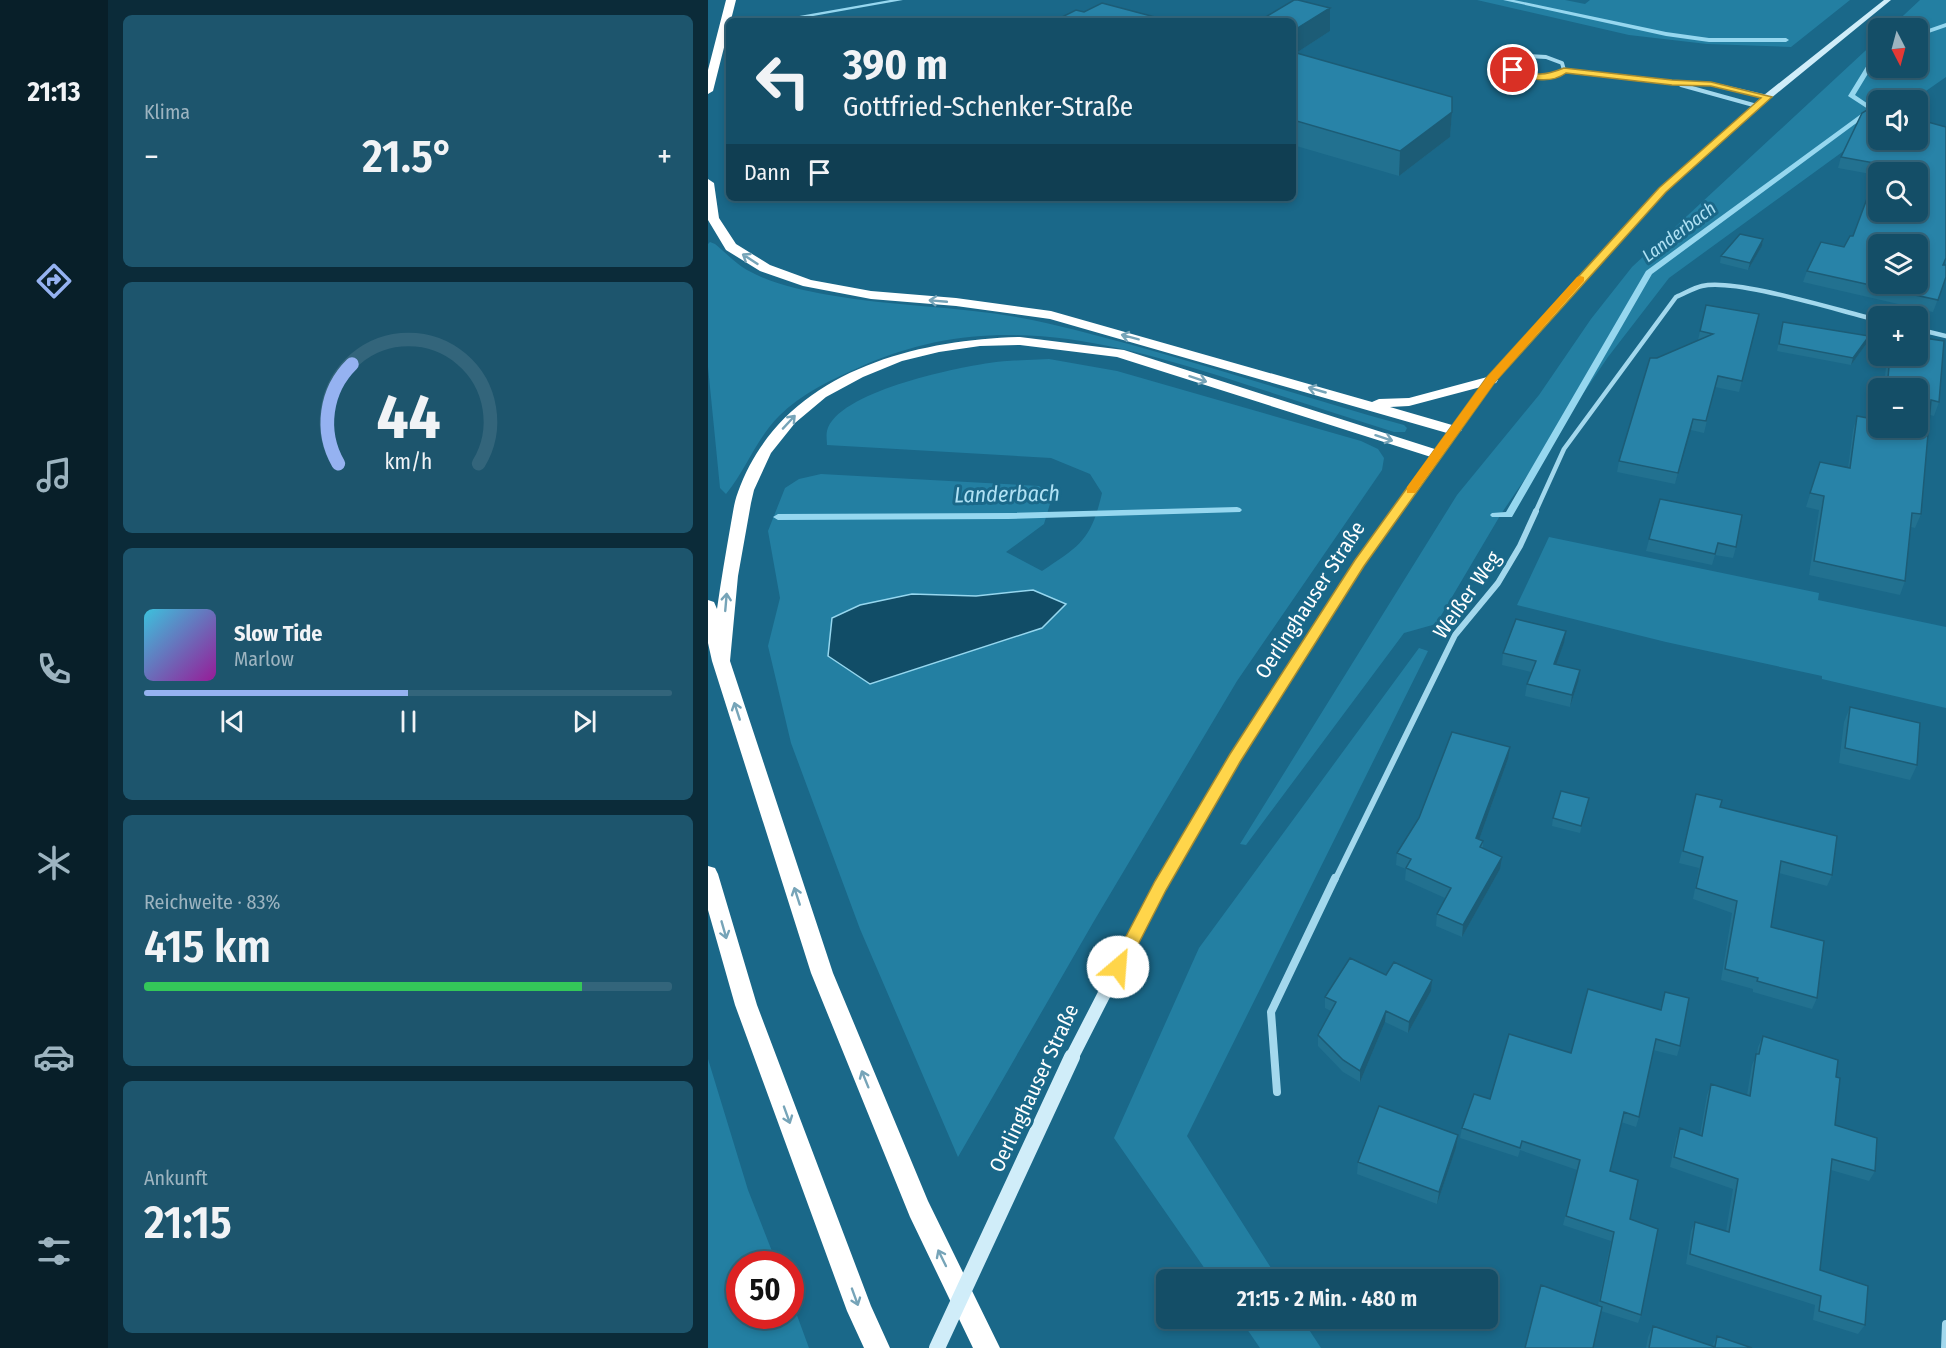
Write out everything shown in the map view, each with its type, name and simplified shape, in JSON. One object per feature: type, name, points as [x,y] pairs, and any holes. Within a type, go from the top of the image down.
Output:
[{"type":"highway","points":[[726,18],[731,0]]},
{"type":"highway","points":[[708,91],[726,20]]},
{"type":"highway","points":[[708,183],[713,218],[731,246],[765,268],[808,284],[871,295],[956,302],[1051,315],[1454,430]]},
{"type":"highway","points":[[721,661],[728,581],[746,489],[764,451],[791,419],[825,391],[870,367],[918,352],[968,343],[1018,341],[1069,345],[1119,353],[1436,454]]},
{"type":"highway","points":[[1357,402],[1393,404],[1408,402],[1491,380]]},
{"type":"highway","points":[[708,606],[721,661],[822,973],[919,1209],[987,1348]]},
{"type":"highway","points":[[708,874],[746,1005],[860,1311],[877,1348]]},
{"type":"main road","name":"Oerlinghauser Straße","points":[[938,1348],[1072,1057],[1160,885],[1235,758],[1359,563],[1491,380],[1663,190],[1767,97],[1888,0]]},
{"type":"street","points":[[1564,70],[1565,67],[1558,60],[1535,55],[1515,60],[1511,67],[1524,76],[1541,78],[1556,76],[1564,70],[1711,84],[1767,97]]},
{"type":"street","points":[[1672,82],[1757,106]]},
{"type":"street","name":"Weißer Weg","points":[[1277,1092],[1270,1012],[1409,725],[1455,634],[1498,584],[1521,546],[1564,449],[1676,297],[1702,286],[1723,285],[1746,288],[1868,318]]},
{"type":"street","points":[[1928,332],[1946,336]]},
{"type":"street","points":[[1945,1348],[1946,1324]]},
{"type":"shaded area","points":[[1477,0],[1565,0],[1585,4],[1590,0],[1850,0],[1791,47],[1707,44],[1629,35]]},
{"type":"shaded area","points":[[1920,0],[1946,0],[1946,77],[1927,90],[1868,90],[1868,133],[1669,278],[1608,357],[1501,514],[1436,624],[1404,633],[1246,845],[1240,844],[1457,495],[1539,395],[1591,319],[1632,267],[1868,48],[1868,78],[1928,78],[1928,18],[1901,18]]},
{"type":"shaded area","points":[[710,242],[747,270],[787,286],[856,299],[992,313],[1046,323],[1181,359],[1404,425],[1407,428],[1405,432],[1394,432],[1180,364],[1088,342],[1043,336],[998,335],[953,339],[907,350],[860,367],[807,394],[771,425],[726,494],[720,488],[708,367],[708,244]]},
{"type":"shaded area","points":[[1049,359],[1117,371],[1361,441],[1378,449],[1384,458],[1382,470],[1237,681],[1094,921],[958,1157],[860,929],[791,743],[768,646],[780,598],[768,531],[785,488],[799,479],[821,474],[1039,486],[1052,497],[1044,524],[1006,552],[1042,571],[1075,547],[1093,521],[1102,493],[1090,474],[1051,458],[827,445],[827,431],[835,417],[852,405],[899,384],[972,366],[1004,361]],"holes":[[[1033,590],[1066,604],[1042,628],[870,684],[912,594],[976,596]]]},
{"type":"shaded area","points":[[1549,537],[1819,593],[1818,600],[1946,627],[1946,708],[1822,679],[1822,676],[1666,642],[1517,605]]},
{"type":"shaded area","points":[[1033,590],[1066,604],[1042,628],[870,684],[828,656],[832,618],[860,605],[912,594],[976,596]]},
{"type":"shaded area","points":[[1419,648],[1428,651],[1187,1136],[1272,1269],[1205,1269],[1114,1138],[1199,948]]},
{"type":"shaded area","points":[[708,1059],[748,1190],[772,1251],[726,1251],[726,1329],[802,1329],[809,1348],[708,1348]]},
{"type":"shaded area","points":[[1247,1329],[1309,1329],[1321,1348],[1260,1348]]},
{"type":"building","points":[[1294,0],[1330,8],[1296,29],[1296,18],[1264,18]]},
{"type":"building","points":[[1102,3],[1159,18],[1060,18],[1076,10],[1084,12]]},
{"type":"building","points":[[1296,53],[1452,97],[1452,112],[1400,151],[1296,121]]},
{"type":"building","points":[[1868,109],[1868,150],[1928,150],[1928,122],[1946,127],[1946,258],[1943,265],[1946,265],[1946,277],[1938,300],[1911,294],[1928,294],[1928,234],[1868,234],[1868,285],[1807,271],[1821,242],[1844,247],[1850,236],[1853,236],[1868,196],[1868,222],[1928,222],[1928,162],[1869,162],[1841,157],[1862,113]]},
{"type":"building","points":[[1740,234],[1763,239],[1750,263],[1721,256]]},
{"type":"building","points":[[1706,305],[1759,314],[1742,381],[1718,376],[1706,421],[1693,419],[1678,473],[1619,461],[1650,358],[1657,358],[1713,334],[1700,331]]},
{"type":"building","points":[[1783,322],[1868,336],[1853,358],[1779,344]]},
{"type":"building","points":[[1928,339],[1944,341],[1939,402],[1931,400],[1928,434],[1928,378],[1888,378],[1889,366],[1928,366]]},
{"type":"building","points":[[1857,416],[1868,418],[1868,438],[1928,438],[1921,514],[1912,513],[1905,581],[1814,561],[1824,496],[1810,493],[1820,462],[1850,468]]},
{"type":"building","points":[[1660,499],[1742,515],[1736,547],[1718,543],[1715,554],[1649,539]]},
{"type":"building","points":[[1516,619],[1566,631],[1554,664],[1580,670],[1572,695],[1527,684],[1536,661],[1503,653]]},
{"type":"building","points":[[1850,707],[1920,723],[1917,765],[1845,748]]},
{"type":"building","points":[[1452,732],[1510,747],[1476,838],[1483,841],[1480,847],[1502,857],[1463,925],[1437,914],[1451,888],[1406,868],[1411,859],[1397,853],[1419,818]]},
{"type":"building","points":[[1561,791],[1589,798],[1581,826],[1553,818]]},
{"type":"building","points":[[1696,794],[1722,800],[1720,807],[1837,836],[1832,875],[1781,861],[1771,927],[1824,941],[1817,998],[1757,981],[1758,978],[1725,969],[1737,901],[1696,888],[1703,857],[1683,851]]},
{"type":"building","points":[[1350,958],[1386,975],[1394,962],[1432,980],[1409,1022],[1386,1011],[1360,1071],[1343,1060],[1318,1035],[1336,1002],[1325,997]]},
{"type":"building","points":[[1588,989],[1661,1010],[1665,992],[1689,998],[1680,1046],[1656,1039],[1639,1117],[1624,1112],[1610,1171],[1638,1180],[1630,1219],[1658,1229],[1641,1315],[1600,1301],[1614,1232],[1566,1216],[1580,1160],[1522,1141],[1520,1148],[1462,1128],[1474,1094],[1490,1099],[1509,1034],[1571,1053]]},
{"type":"building","points":[[1763,1036],[1838,1060],[1836,1077],[1840,1078],[1835,1125],[1877,1138],[1875,1171],[1832,1159],[1820,1270],[1868,1286],[1865,1325],[1819,1311],[1821,1296],[1690,1254],[1695,1222],[1729,1232],[1738,1179],[1674,1157],[1680,1128],[1702,1136],[1711,1084],[1750,1096],[1756,1054],[1759,1054]]},
{"type":"building","points":[[1379,1106],[1458,1135],[1439,1192],[1358,1162]]},
{"type":"building","points":[[1541,1285],[1602,1307],[1593,1348],[1525,1348]]},
{"type":"building","points":[[1653,1326],[1715,1347],[1717,1336],[1752,1348],[1649,1348]]},
{"type":"waterway","points":[[792,18],[900,0]]},
{"type":"waterway","points":[[1506,0],[1666,34],[1709,40],[1786,40]]},
{"type":"waterway","name":"Landerbach","points":[[1928,31],[1946,25]]},
{"type":"waterway","name":"Landerbach","points":[[1495,515],[1509,515],[1649,273],[1872,109],[1851,96],[1868,68]]},
{"type":"waterway","name":"Landerbach","points":[[778,517],[1008,516],[1237,510]]},
{"type":"slow traffic","points":[[1411,490],[1491,380],[1580,279]]},
{"type":"route","points":[[1118,967],[1160,885],[1235,758],[1359,563],[1491,380],[1549,313],[1663,190],[1767,97],[1711,84],[1564,70],[1549,78],[1532,78],[1513,70]]}]
